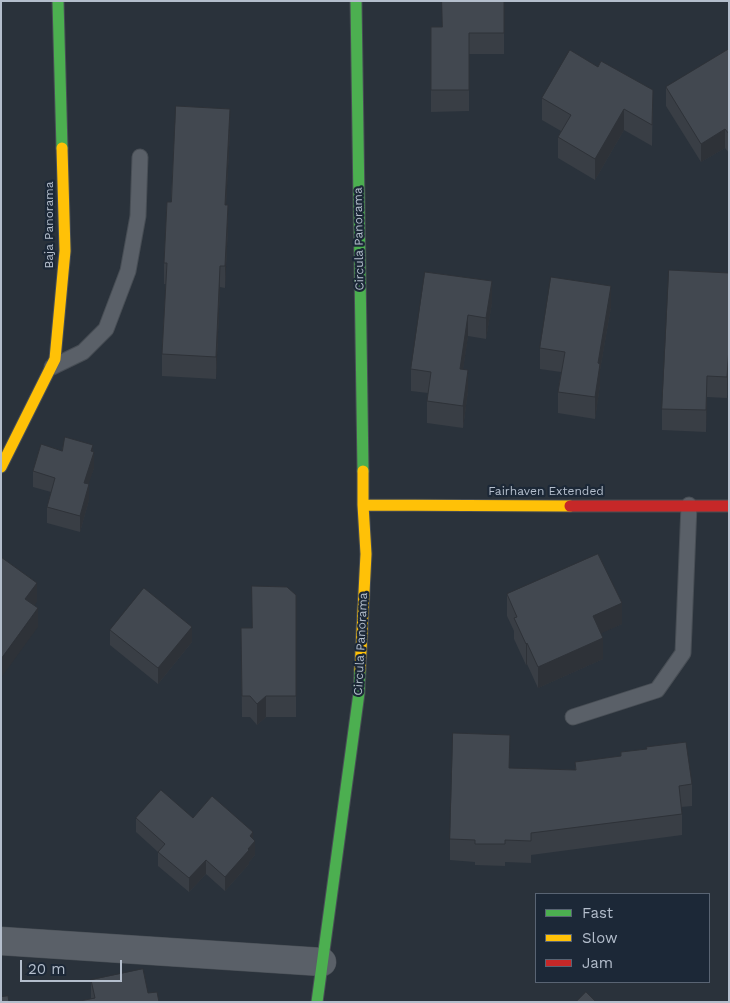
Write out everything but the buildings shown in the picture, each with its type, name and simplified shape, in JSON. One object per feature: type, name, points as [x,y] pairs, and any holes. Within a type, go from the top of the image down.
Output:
[{"type":"street","name":"Baja Panorama","points":[[1,467],[55,358],[65,251],[58,1]]},
{"type":"street","name":"Circula Panorama","points":[[317,1002],[359,694],[366,554],[363,505],[356,1]]},
{"type":"street","name":"Fairhaven Extended","points":[[363,505],[729,506]]},
{"type":"street","points":[[1,941],[322,962]]},
{"type":"lane","points":[[51,368],[83,352],[106,329],[128,270],[138,216],[140,157]]},
{"type":"lane","points":[[573,717],[657,690],[684,653],[689,505]]},
{"type":"traffic: fast","points":[[58,1],[62,148]]},
{"type":"traffic: fast","points":[[356,1],[363,471]]},
{"type":"traffic: fast","points":[[317,1002],[359,693],[360,670]]},
{"type":"traffic: slow","points":[[1,467],[55,359],[65,251],[62,148]]},
{"type":"traffic: slow","points":[[360,670],[366,554],[363,471]]},
{"type":"traffic: slow","points":[[363,505],[570,506]]},
{"type":"traffic: jam","points":[[570,506],[729,506]]}]
